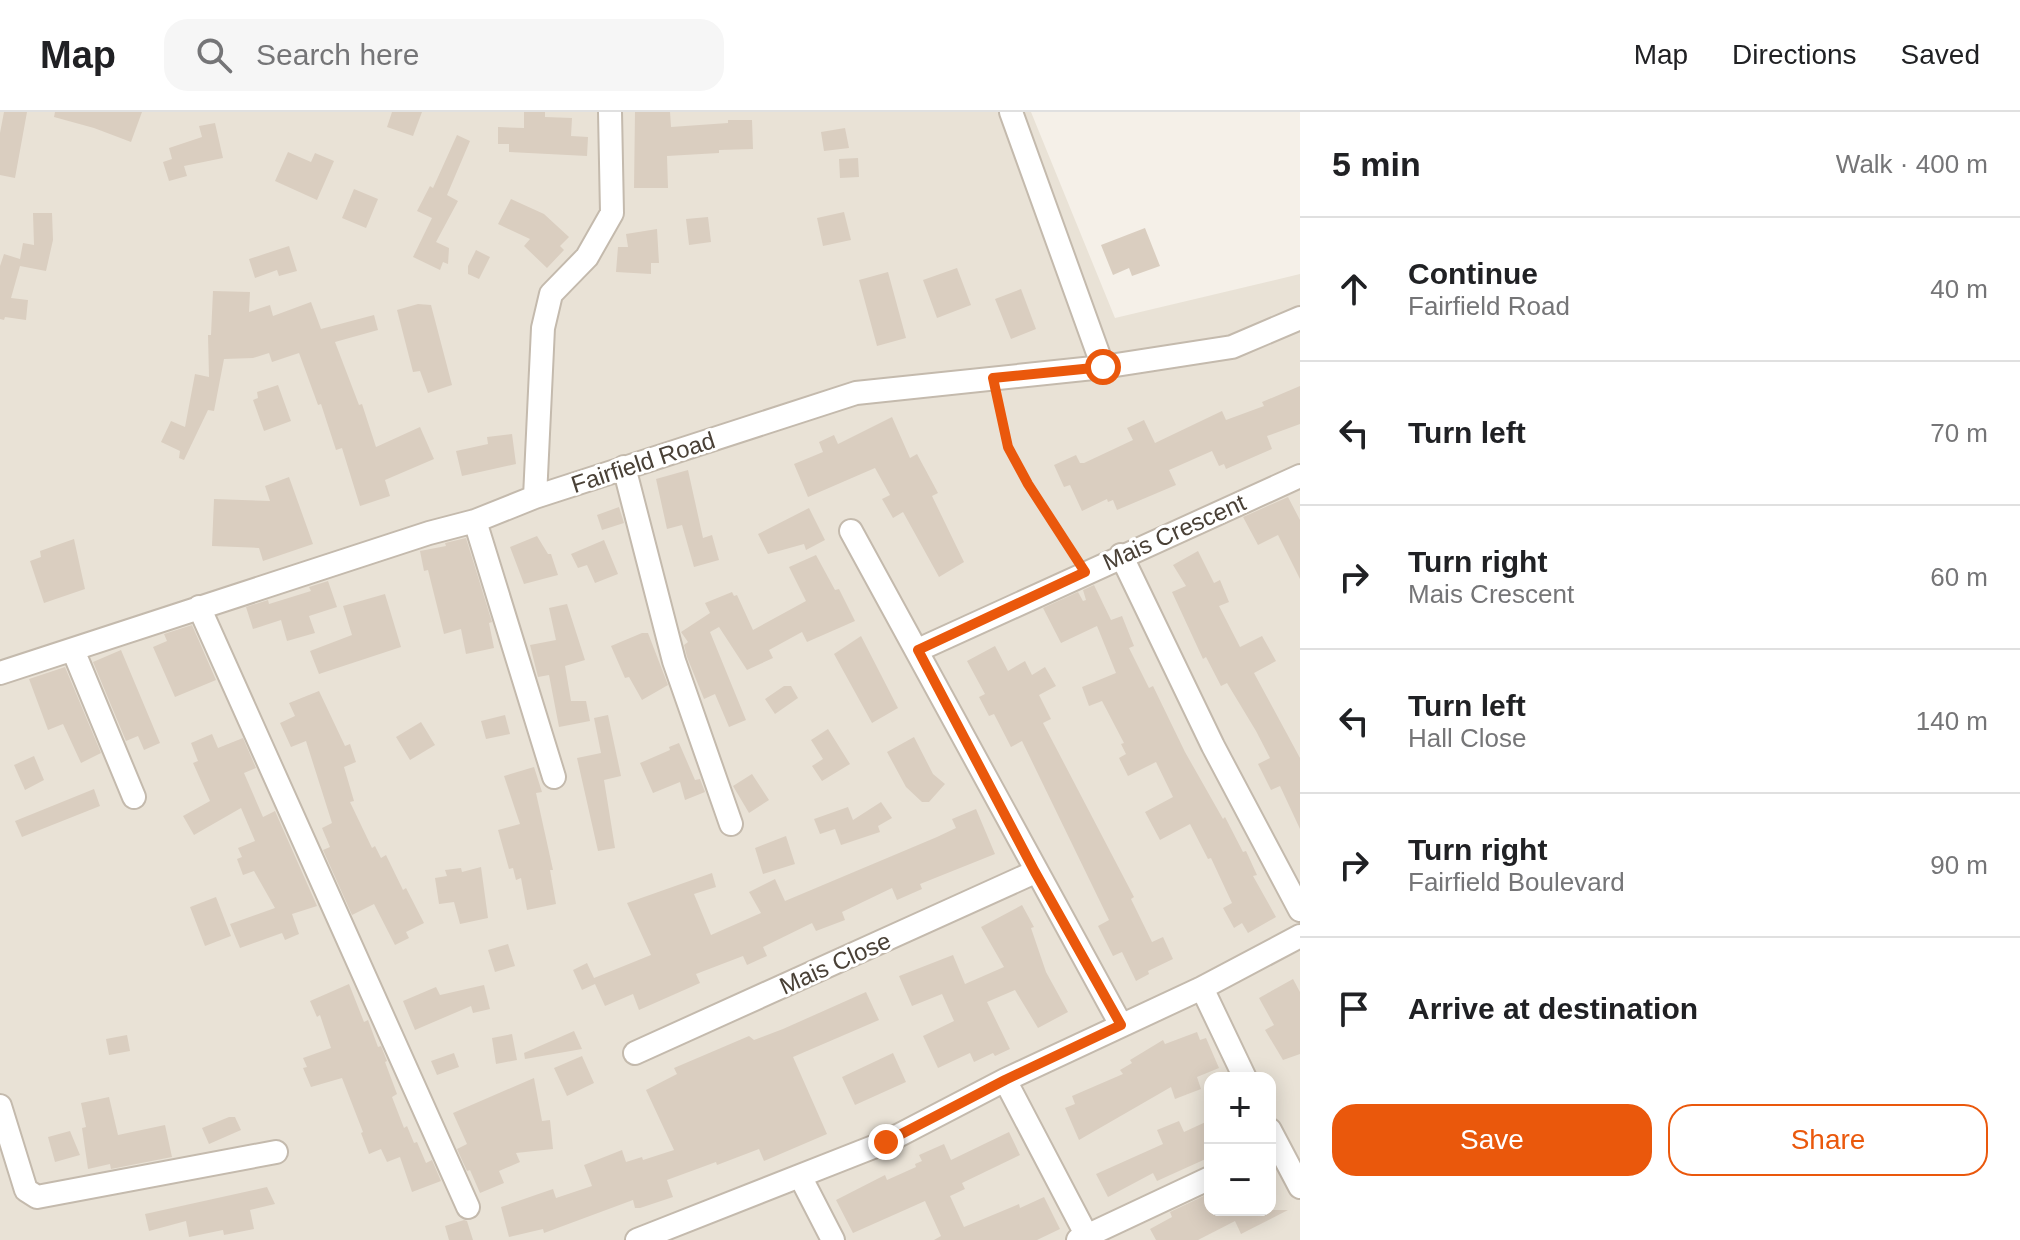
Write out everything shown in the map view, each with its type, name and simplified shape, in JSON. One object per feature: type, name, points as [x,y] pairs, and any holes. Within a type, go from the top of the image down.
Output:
[{"type":"street","points":[[535,497],[543,328],[551,294],[587,257],[612,213],[610,112]]},
{"type":"street","points":[[1011,112],[1103,367]]},
{"type":"street","name":"Fairfield Road","points":[[0,673],[429,533],[475,521],[624,467],[856,393],[1103,367],[1232,347],[1300,318]]},
{"type":"street","points":[[624,467],[674,661],[731,824]]},
{"type":"street","name":"Mais Crescent","points":[[918,650],[1300,476]]},
{"type":"street","points":[[475,521],[554,777]]},
{"type":"street","points":[[851,531],[1121,1025]]},
{"type":"street","points":[[1121,555],[1213,746],[1300,910]]},
{"type":"street","points":[[199,607],[468,1207]]},
{"type":"street","points":[[73,650],[134,797]]},
{"type":"street","name":"Mais Close","points":[[635,1053],[1035,872]]},
{"type":"street","points":[[637,1240],[886,1142],[1005,1080],[1202,988],[1300,936]]},
{"type":"street","points":[[1202,988],[1242,1072]]},
{"type":"street","points":[[1005,1080],[1084,1239],[1204,1181]]},
{"type":"street","points":[[0,1106],[26,1190],[37,1197],[276,1152]]},
{"type":"street","points":[[1276,1149],[1300,1187]]},
{"type":"street","points":[[800,1176],[833,1240]]},
{"type":"path","points":[[993,378],[1008,447],[1085,572]]},
{"type":"shaded area","points":[[0,112],[1031,112],[1115,318],[1300,274],[1300,1240],[0,1240]]},
{"type":"building","points":[[4,112],[27,112],[15,178],[0,175],[0,133]]},
{"type":"building","points":[[55,112],[142,112],[131,142],[54,117]]},
{"type":"building","points":[[392,112],[422,112],[413,136],[387,127]]},
{"type":"building","points":[[524,112],[545,112],[545,117],[572,118],[571,136],[588,137],[587,156],[509,152],[509,144],[498,144],[498,127],[524,128]]},
{"type":"building","points":[[635,112],[670,112],[671,127],[752,120],[753,149],[667,156],[668,188],[634,188]]},
{"type":"building","points":[[215,123],[223,158],[184,166],[187,176],[169,181],[163,162],[172,159],[169,148],[202,137],[199,126]]},
{"type":"building","points":[[845,128],[849,148],[824,151],[821,132]]},
{"type":"building","points":[[457,135],[470,141],[447,195],[458,201],[436,242],[449,248],[448,264],[443,262],[440,270],[413,257],[432,218],[417,211],[430,186],[433,188]]},
{"type":"building","points":[[288,152],[311,162],[315,153],[334,161],[317,200],[275,181]]},
{"type":"building","points":[[858,158],[859,177],[840,178],[839,159]]},
{"type":"building","points":[[354,189],[378,199],[366,228],[342,218]]},
{"type":"building","points":[[511,199],[544,214],[569,237],[560,246],[564,250],[547,268],[524,246],[530,239],[498,224]]},
{"type":"building","points":[[844,212],[851,240],[823,246],[817,218]]},
{"type":"building","points":[[33,213],[52,213],[53,240],[46,271],[20,266],[11,298],[28,300],[26,320],[0,319],[0,266],[4,254],[20,259],[23,243],[34,245]]},
{"type":"building","points":[[708,217],[711,242],[689,245],[686,219]]},
{"type":"building","points":[[1145,228],[1160,266],[1132,276],[1129,268],[1113,275],[1101,245]]},
{"type":"building","points":[[657,229],[659,263],[651,263],[651,274],[616,272],[618,247],[628,247],[626,234]]},
{"type":"building","points":[[289,246],[297,271],[279,276],[277,270],[255,278],[249,259]]},
{"type":"building","points":[[476,250],[490,257],[479,279],[468,274],[468,266]]},
{"type":"building","points":[[957,268],[971,305],[937,318],[923,280]]},
{"type":"building","points":[[888,272],[906,338],[877,346],[859,280]]},
{"type":"building","points":[[1021,289],[1036,329],[1011,339],[995,299]]},
{"type":"building","points":[[213,291],[250,292],[249,312],[270,305],[273,316],[311,302],[321,329],[374,315],[378,330],[335,342],[359,405],[362,404],[376,447],[420,427],[434,459],[385,480],[390,496],[360,506],[342,448],[336,450],[299,353],[272,362],[269,353],[253,358],[224,359],[214,411],[208,410],[184,460],[179,458],[180,451],[161,442],[171,421],[185,427],[195,374],[209,377],[208,335],[211,335]]},
{"type":"building","points":[[418,304],[431,305],[452,385],[428,393],[420,371],[413,372],[397,310]]},
{"type":"building","points":[[278,385],[291,421],[264,431],[253,400],[258,398],[257,392]]},
{"type":"building","points":[[1300,386],[1300,424],[1267,436],[1272,449],[1226,469],[1224,464],[1219,466],[1212,451],[1169,470],[1176,485],[1117,510],[1113,500],[1108,502],[1107,499],[1082,511],[1070,485],[1064,487],[1054,465],[1076,455],[1080,463],[1084,463],[1133,440],[1127,428],[1144,420],[1155,443],[1222,411],[1226,420],[1264,406],[1262,402]]},
{"type":"building","points":[[892,417],[910,458],[917,454],[938,493],[932,496],[964,562],[939,577],[903,512],[893,518],[882,499],[890,495],[875,468],[808,497],[794,464],[823,452],[819,442],[834,435],[838,444]]},
{"type":"building","points":[[512,434],[516,464],[462,476],[456,451],[488,444],[487,437]]},
{"type":"building","points":[[688,470],[703,538],[712,535],[719,560],[694,567],[682,525],[667,529],[656,479]]},
{"type":"building","points":[[289,477],[313,544],[263,561],[259,548],[212,546],[214,499],[270,501],[265,486]]},
{"type":"building","points":[[1288,497],[1300,520],[1300,579],[1278,535],[1258,545],[1243,517]]},
{"type":"building","points":[[619,507],[624,523],[602,530],[597,515]]},
{"type":"building","points":[[809,508],[825,540],[806,550],[804,544],[768,554],[758,534]]},
{"type":"building","points":[[537,536],[551,554],[558,575],[524,584],[510,547]]},
{"type":"building","points":[[466,538],[492,622],[489,623],[494,648],[466,654],[461,629],[444,634],[428,570],[424,571],[420,551]]},
{"type":"building","points":[[74,539],[85,589],[44,603],[30,561],[41,557],[40,551]]},
{"type":"building","points":[[604,540],[618,574],[595,583],[587,565],[578,568],[571,554]]},
{"type":"building","points":[[1198,551],[1214,583],[1220,580],[1229,602],[1219,606],[1240,647],[1262,636],[1276,661],[1254,673],[1300,758],[1300,829],[1280,786],[1271,790],[1258,764],[1270,758],[1256,731],[1227,683],[1221,686],[1206,657],[1203,659],[1172,592],[1186,586],[1173,565]]},
{"type":"building","points":[[816,555],[835,590],[839,589],[855,621],[807,642],[802,632],[769,650],[773,658],[747,670],[719,627],[710,632],[746,720],[729,727],[715,694],[704,699],[687,657],[684,645],[688,642],[681,632],[710,613],[705,603],[732,592],[734,596],[737,595],[753,630],[806,601],[789,567]]},
{"type":"building","points":[[328,581],[337,607],[309,616],[315,633],[287,641],[281,620],[253,629],[246,607],[268,600],[269,604],[311,591],[309,587]]},
{"type":"building","points":[[1094,585],[1111,620],[1122,616],[1134,646],[1129,648],[1149,688],[1153,686],[1185,752],[1243,852],[1246,851],[1257,875],[1253,876],[1276,917],[1248,933],[1242,923],[1234,928],[1223,908],[1232,903],[1211,858],[1208,859],[1190,824],[1160,840],[1145,812],[1173,797],[1156,762],[1128,776],[1119,758],[1126,754],[1121,744],[1124,743],[1102,701],[1089,706],[1082,687],[1116,673],[1097,626],[1061,643],[1043,608],[1078,592],[1083,601],[1086,600],[1083,590]]},
{"type":"building","points":[[385,594],[401,647],[319,674],[310,651],[352,635],[343,606]]},
{"type":"building","points":[[567,604],[585,660],[565,666],[571,701],[586,701],[590,721],[559,727],[549,675],[538,677],[530,645],[556,640],[549,608]]},
{"type":"building","points":[[192,625],[216,680],[175,697],[153,647],[167,641],[164,634]]},
{"type":"building","points":[[648,633],[668,685],[642,700],[629,677],[625,678],[611,646]]},
{"type":"building","points":[[861,636],[898,708],[872,723],[834,654]]},
{"type":"building","points":[[995,646],[1008,671],[1025,661],[1032,675],[1045,667],[1056,686],[1039,695],[1051,719],[1043,723],[1134,897],[1131,899],[1152,942],[1163,937],[1173,959],[1148,971],[1149,974],[1136,981],[1122,952],[1113,956],[1098,926],[1109,920],[1022,741],[1011,747],[994,714],[989,716],[979,697],[985,694],[967,661]]},
{"type":"building","points":[[121,650],[160,743],[144,750],[138,736],[126,741],[93,662]]},
{"type":"building","points":[[65,667],[101,753],[81,763],[63,724],[48,730],[29,679]]},
{"type":"building","points":[[784,686],[791,686],[798,698],[775,714],[765,699]]},
{"type":"building","points":[[319,691],[345,746],[350,744],[356,762],[344,767],[354,801],[350,802],[372,848],[375,846],[381,858],[386,855],[424,923],[406,932],[409,938],[395,945],[374,904],[352,915],[323,850],[330,847],[322,828],[332,823],[306,741],[291,747],[280,723],[295,716],[289,703]]},
{"type":"building","points":[[505,715],[510,734],[486,739],[481,721]]},
{"type":"building","points":[[608,715],[621,776],[604,780],[615,848],[598,851],[577,758],[601,753],[594,718]]},
{"type":"building","points":[[421,722],[435,745],[410,760],[396,737]]},
{"type":"building","points":[[828,729],[850,764],[822,781],[812,766],[823,759],[811,740]]},
{"type":"building","points":[[212,734],[218,748],[243,738],[256,768],[244,773],[263,817],[275,811],[317,906],[292,914],[299,934],[285,940],[282,933],[240,948],[230,924],[275,908],[254,871],[243,875],[237,859],[242,857],[238,848],[255,841],[241,808],[194,835],[183,816],[210,801],[193,763],[198,761],[191,743]]},
{"type":"building","points":[[914,737],[933,774],[945,784],[929,802],[922,802],[906,787],[887,752]]},
{"type":"building","points":[[679,743],[695,780],[700,779],[705,792],[685,800],[680,782],[653,793],[640,763]]},
{"type":"building","points":[[34,756],[44,780],[25,790],[14,765]]},
{"type":"building","points":[[534,767],[542,792],[536,793],[553,870],[550,870],[556,904],[527,910],[521,878],[516,880],[513,868],[509,869],[498,830],[520,824],[504,776]]},
{"type":"building","points":[[752,774],[769,800],[749,813],[733,786]]},
{"type":"building","points":[[94,789],[100,806],[22,837],[15,821]]},
{"type":"building","points":[[881,802],[892,818],[878,826],[880,832],[841,845],[835,829],[820,834],[814,819],[848,807],[853,820]]},
{"type":"building","points":[[976,809],[995,854],[920,884],[922,889],[897,900],[892,888],[842,912],[845,920],[816,931],[812,923],[763,947],[767,956],[747,965],[743,956],[696,974],[700,983],[639,1010],[633,994],[605,1006],[595,984],[582,990],[573,970],[587,963],[594,978],[651,955],[627,903],[712,873],[716,887],[694,894],[711,935],[761,913],[749,892],[775,879],[785,901],[956,828],[952,819]]},
{"type":"building","points":[[786,836],[795,864],[763,874],[755,848]]},
{"type":"building","points":[[481,867],[488,918],[460,924],[454,902],[439,904],[435,878],[447,876],[445,870],[461,868],[462,872]]},
{"type":"building","points":[[216,897],[231,936],[205,946],[190,907]]},
{"type":"building","points":[[1022,905],[1034,927],[1031,928],[1046,972],[1068,1012],[1038,1028],[1015,990],[987,1002],[1010,1049],[974,1062],[970,1053],[938,1068],[923,1036],[954,1021],[942,994],[912,1006],[899,976],[953,955],[965,984],[1004,967],[981,927]]},
{"type":"building","points":[[508,944],[515,966],[495,972],[488,950]]},
{"type":"building","points":[[1293,979],[1300,992],[1300,1054],[1283,1060],[1265,1030],[1274,1025],[1259,998]]},
{"type":"building","points":[[349,984],[364,1022],[368,1020],[387,1061],[397,1094],[392,1097],[404,1128],[407,1126],[426,1163],[432,1160],[441,1181],[412,1192],[400,1157],[387,1162],[381,1149],[369,1154],[342,1078],[311,1087],[303,1068],[307,1067],[303,1058],[331,1048],[320,1015],[317,1017],[310,1001]]},
{"type":"building","points":[[484,985],[490,1009],[473,1013],[471,1006],[415,1030],[403,1001],[436,987],[440,995]]},
{"type":"building","points":[[866,992],[879,1020],[793,1057],[827,1134],[764,1161],[759,1149],[667,1180],[673,1197],[640,1208],[635,1208],[633,1200],[544,1233],[543,1229],[509,1237],[501,1207],[553,1189],[556,1198],[592,1186],[584,1165],[622,1150],[626,1162],[674,1150],[646,1090],[677,1074],[674,1068],[749,1036],[754,1040],[783,1029]]},
{"type":"building","points":[[574,1031],[582,1049],[525,1059],[524,1053]]},
{"type":"building","points":[[1197,1032],[1200,1040],[1206,1038],[1219,1068],[1197,1077],[1201,1089],[1175,1099],[1171,1087],[1079,1140],[1065,1108],[1075,1104],[1072,1096],[1123,1074],[1120,1070],[1132,1063],[1130,1060],[1163,1040],[1165,1044]]},
{"type":"building","points":[[512,1034],[517,1060],[496,1064],[492,1038]]},
{"type":"building","points":[[127,1035],[130,1051],[109,1055],[106,1039]]},
{"type":"building","points":[[454,1053],[459,1067],[437,1075],[431,1061]]},
{"type":"building","points":[[893,1053],[906,1082],[855,1105],[842,1077]]},
{"type":"building","points":[[582,1056],[594,1083],[567,1096],[554,1068]]},
{"type":"building","points":[[534,1078],[542,1121],[550,1120],[553,1149],[516,1153],[520,1162],[499,1171],[504,1183],[480,1193],[457,1149],[467,1144],[453,1113]]},
{"type":"building","points":[[109,1097],[118,1135],[165,1125],[172,1157],[111,1169],[110,1164],[88,1169],[82,1128],[86,1127],[81,1103]]},
{"type":"building","points":[[235,1117],[241,1130],[209,1144],[202,1128]]},
{"type":"building","points":[[1179,1121],[1184,1132],[1204,1123],[1204,1160],[1157,1181],[1153,1173],[1108,1197],[1096,1174],[1163,1144],[1157,1130]]},
{"type":"building","points":[[70,1131],[80,1155],[55,1162],[48,1137]]},
{"type":"building","points":[[1009,1132],[1020,1155],[962,1183],[965,1189],[950,1196],[964,1227],[1044,1197],[1060,1229],[1037,1240],[934,1240],[941,1236],[925,1201],[853,1233],[836,1200],[885,1175],[887,1180],[916,1167],[915,1164],[922,1161],[919,1155],[944,1144],[951,1160]]},
{"type":"building","points":[[267,1187],[275,1204],[250,1210],[254,1229],[224,1235],[223,1230],[189,1237],[186,1221],[149,1231],[145,1214]]},
{"type":"building","points":[[1204,1196],[1204,1216],[1276,1216],[1276,1210],[1288,1210],[1241,1234],[1235,1221],[1198,1240],[1156,1240],[1150,1229],[1172,1217],[1170,1212]]},
{"type":"building","points":[[464,1220],[473,1240],[449,1240],[445,1226]]},
{"type":"route","points":[[886,1142],[1005,1080],[1121,1025],[1035,872],[918,650],[1085,572],[1008,447],[993,378],[1103,367]]}]
